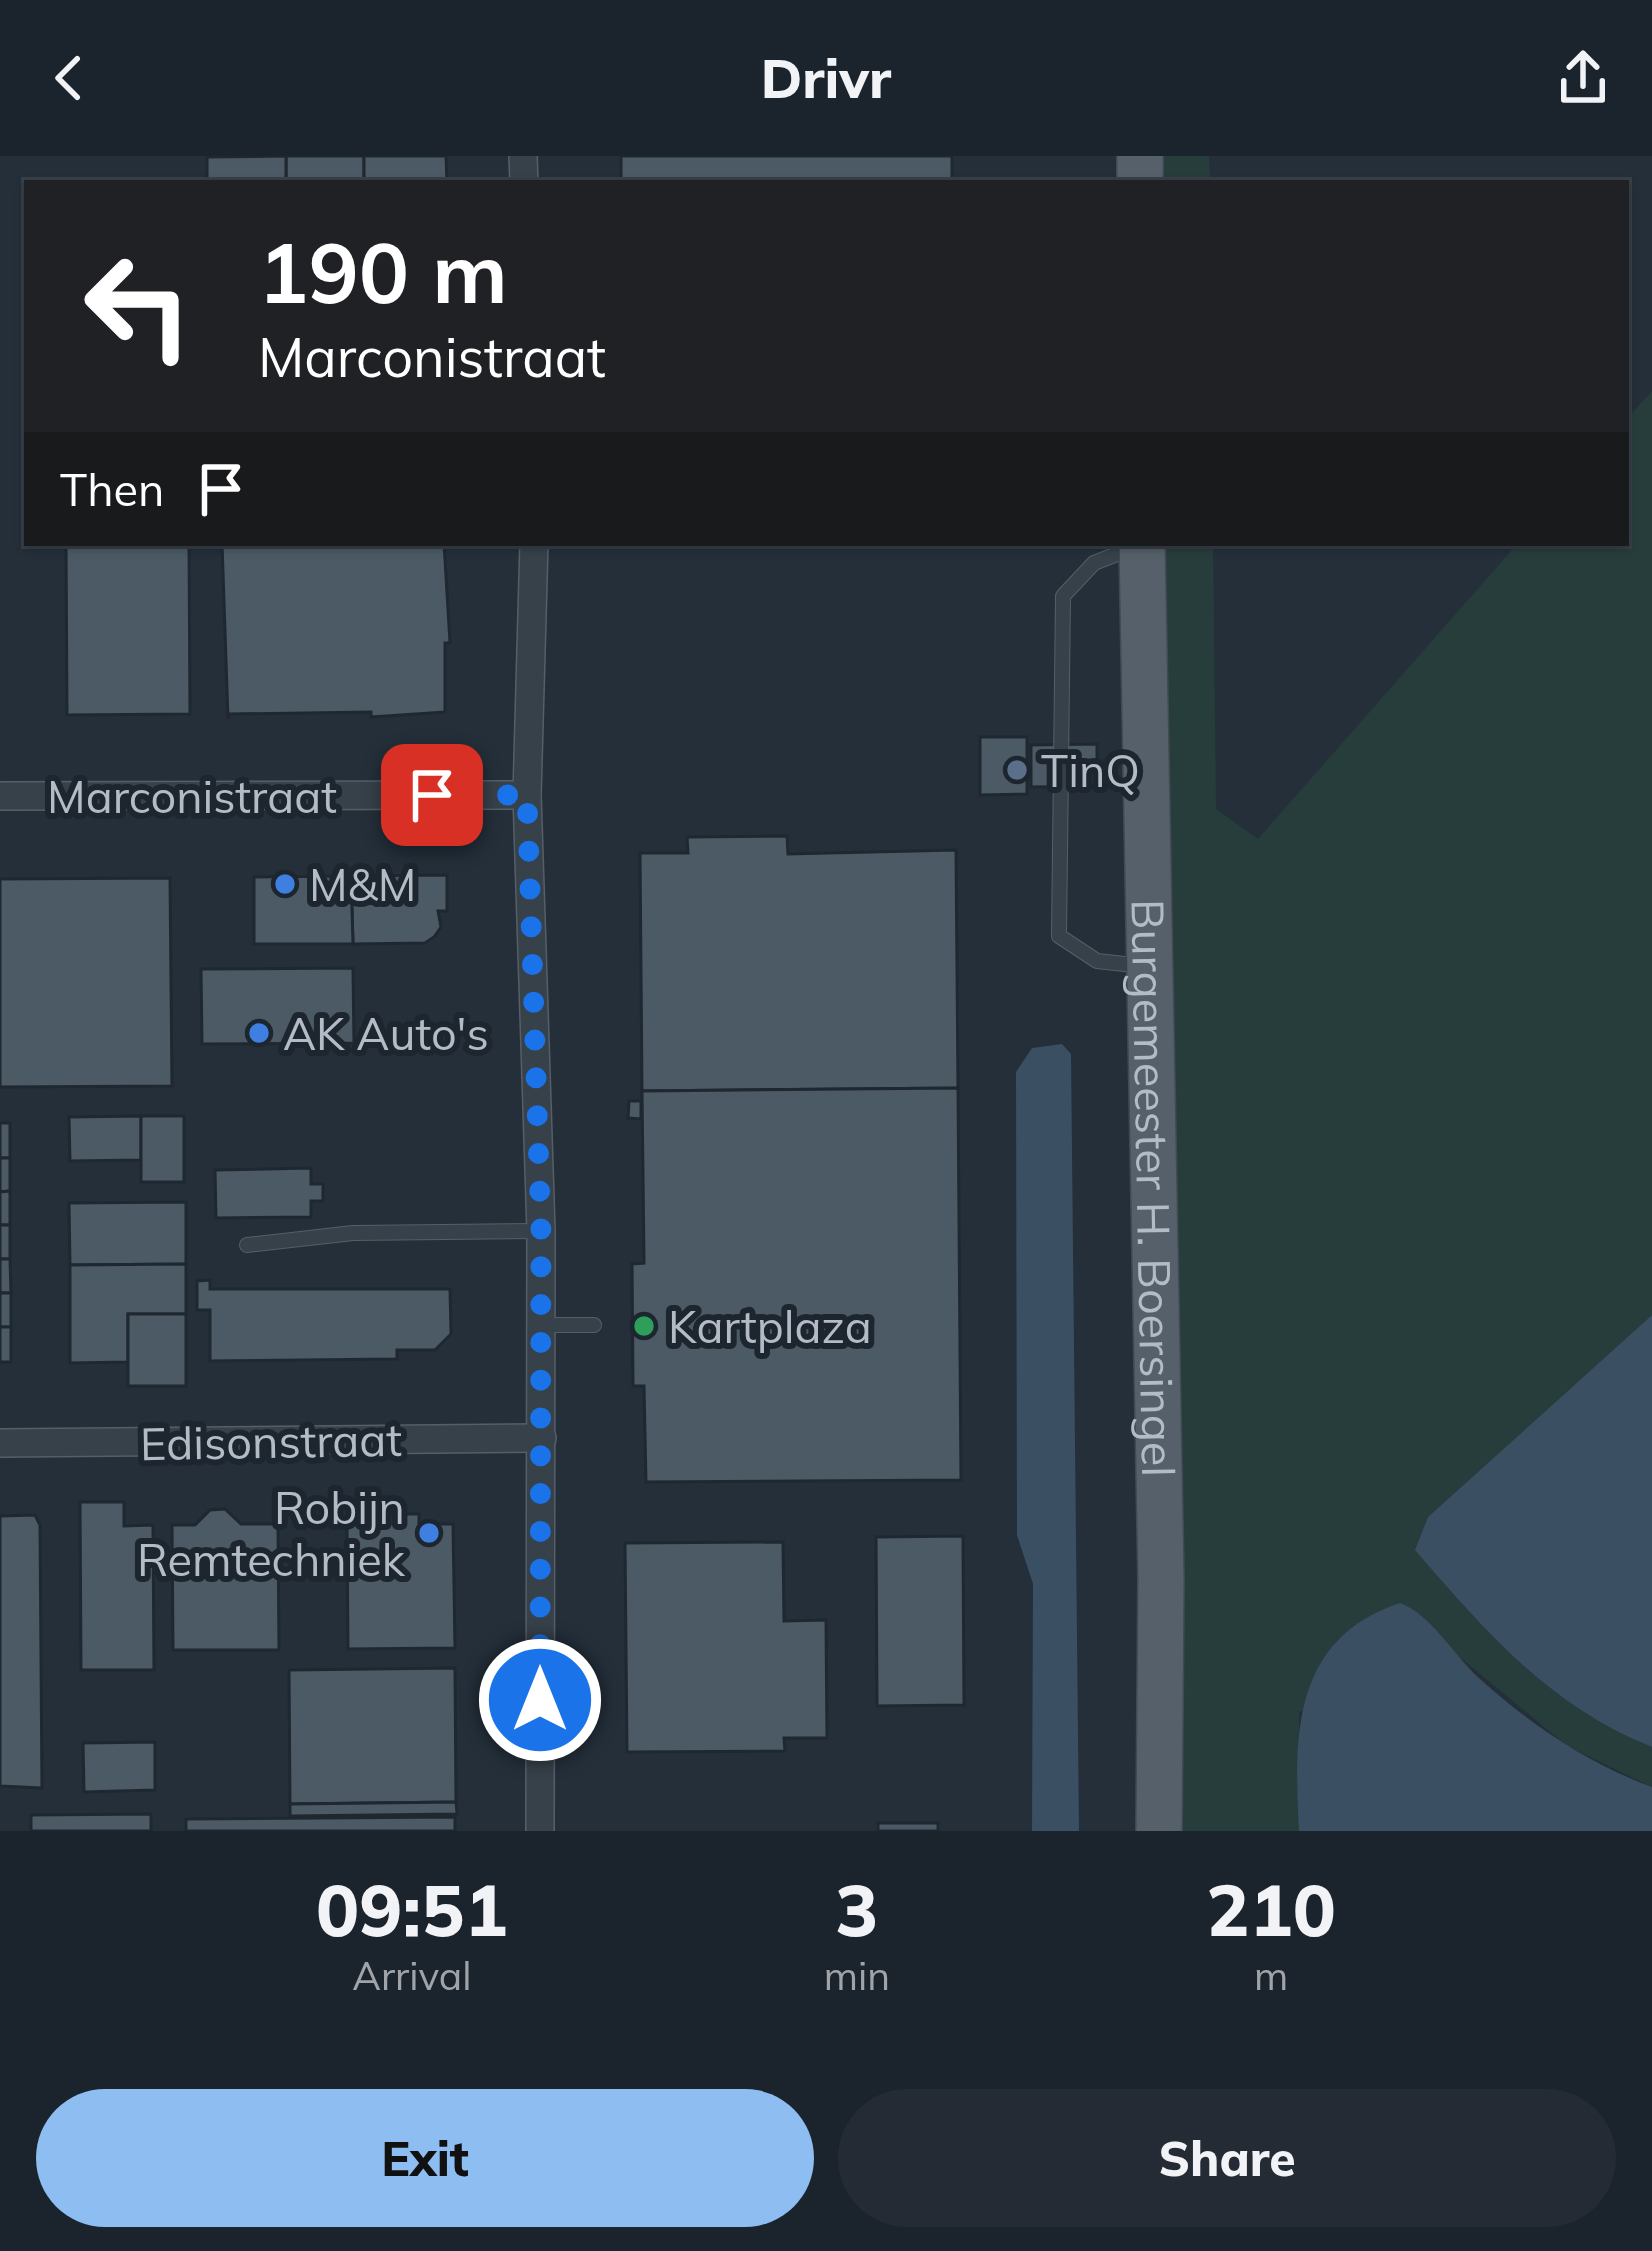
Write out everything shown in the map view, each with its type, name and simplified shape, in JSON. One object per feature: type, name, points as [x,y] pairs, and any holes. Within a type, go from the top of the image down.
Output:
[{"type":"main road","name":"Burgemeester H. Boersingel","points":[[1142,546],[1160,1556],[1159,1831]]},
{"type":"street","points":[[534,546],[527,795],[541,1232],[540,1831]]},
{"type":"street","name":"Marconistraat","points":[[0,796],[527,795]]},
{"type":"street","name":"Edisonstraat","points":[[0,1443],[542,1438]]},
{"type":"lane","points":[[1135,546],[1094,563],[1063,596],[1059,936],[1097,961],[1146,966]]},
{"type":"lane","points":[[247,1245],[353,1232],[541,1232]]},
{"type":"lane","points":[[541,1325],[594,1325]]},
{"type":"green space","points":[[1154,156],[1209,156],[1210,180],[1154,180]]},
{"type":"green space","points":[[1652,391],[1652,1315],[1428,1517],[1416,1550],[1522,1664],[1582,1711],[1652,1747],[1652,1787],[1567,1746],[1450,1649],[1299,1712],[1299,1831],[1178,1831],[1159,546],[1213,546],[1216,809],[1258,839],[1515,546],[1629,546],[1629,417]]},
{"type":"water","points":[[1062,1044],[1071,1054],[1079,1831],[1032,1831],[1033,1584],[1017,1535],[1016,1072],[1032,1048]]},
{"type":"water","points":[[1652,1315],[1652,1747],[1582,1711],[1522,1664],[1415,1550],[1428,1517]]},
{"type":"water","points":[[1400,1603],[1433,1626],[1480,1679],[1519,1712],[1582,1754],[1652,1787],[1652,1831],[1299,1831],[1300,1726],[1319,1666],[1338,1640],[1364,1619]]},
{"type":"building","points":[[286,156],[364,156],[364,180],[286,180]]},
{"type":"building","points":[[286,156],[286,180],[207,180],[207,157]]},
{"type":"building","points":[[364,156],[446,156],[447,180],[364,180]]},
{"type":"building","points":[[621,156],[952,156],[952,180],[621,180]]},
{"type":"building","points":[[66,546],[189,546],[190,714],[67,715]]},
{"type":"building","points":[[222,546],[444,546],[450,643],[445,643],[445,712],[371,717],[371,712],[229,714],[228,719]]},
{"type":"building","points":[[980,737],[1027,737],[1027,794],[980,795]]},
{"type":"building","points":[[1097,744],[1097,786],[1031,787],[1031,745]]},
{"type":"building","points":[[787,836],[788,854],[956,850],[958,1088],[642,1091],[640,853],[688,853],[687,837]]},
{"type":"building","points":[[447,875],[447,911],[438,911],[441,927],[434,937],[425,943],[353,944],[351,876]]},
{"type":"building","points":[[351,876],[353,944],[254,944],[254,877]]},
{"type":"building","points":[[170,878],[172,1086],[0,1087],[0,879]]},
{"type":"building","points":[[353,968],[354,1043],[202,1044],[201,969]]},
{"type":"building","points":[[958,1088],[961,1480],[646,1482],[644,1386],[633,1386],[632,1264],[644,1263],[642,1091]]},
{"type":"building","points":[[629,1101],[641,1101],[641,1119],[628,1118]]},
{"type":"building","points":[[141,1116],[141,1160],[70,1161],[69,1117]]},
{"type":"building","points":[[141,1116],[184,1116],[184,1182],[141,1182]]},
{"type":"building","points":[[0,1123],[10,1123],[10,1158],[0,1158]]},
{"type":"building","points":[[0,1158],[10,1158],[10,1191],[0,1192]]},
{"type":"building","points":[[311,1168],[311,1184],[323,1184],[323,1201],[311,1201],[311,1217],[216,1218],[215,1170]]},
{"type":"building","points":[[10,1191],[10,1225],[0,1225],[0,1192]]},
{"type":"building","points":[[186,1202],[186,1264],[70,1265],[69,1203]]},
{"type":"building","points":[[0,1225],[10,1225],[10,1259],[0,1259]]},
{"type":"building","points":[[0,1259],[10,1259],[11,1293],[0,1293]]},
{"type":"building","points":[[186,1264],[186,1314],[128,1314],[128,1362],[70,1363],[70,1265]]},
{"type":"building","points":[[210,1280],[210,1289],[450,1289],[451,1334],[435,1350],[397,1350],[397,1359],[210,1361],[210,1310],[197,1310],[197,1281]]},
{"type":"building","points":[[0,1293],[11,1293],[11,1327],[0,1327]]},
{"type":"building","points":[[128,1314],[186,1314],[186,1386],[128,1386]]},
{"type":"building","points":[[0,1327],[11,1327],[11,1362],[0,1362]]},
{"type":"building","points":[[80,1502],[124,1502],[124,1526],[153,1525],[154,1670],[81,1670]]},
{"type":"building","points":[[225,1509],[241,1524],[278,1524],[279,1650],[173,1650],[172,1525],[195,1525],[210,1510]]},
{"type":"building","points":[[380,1514],[419,1514],[419,1524],[453,1524],[455,1648],[348,1649],[347,1524],[380,1524]]},
{"type":"building","points":[[35,1515],[40,1525],[42,1788],[0,1786],[0,1516]]},
{"type":"building","points":[[963,1536],[964,1705],[877,1706],[876,1537]]},
{"type":"building","points":[[783,1542],[784,1621],[826,1620],[827,1738],[784,1738],[785,1751],[627,1752],[625,1543]]},
{"type":"building","points":[[455,1668],[456,1802],[290,1804],[289,1670]]},
{"type":"building","points":[[155,1742],[155,1790],[84,1792],[83,1743]]},
{"type":"building","points":[[456,1802],[457,1814],[290,1816],[290,1804]]},
{"type":"building","points":[[151,1814],[151,1831],[31,1831],[31,1815]]},
{"type":"building","points":[[455,1817],[455,1831],[186,1831],[186,1819]]},
{"type":"building","points":[[878,1823],[938,1823],[938,1831],[878,1831]]},
{"type":"place","name":"TinQ","points":[[1017,770]]},
{"type":"place","name":"M&M","points":[[285,884]]},
{"type":"place","name":"AK Auto's","points":[[259,1033]]},
{"type":"place","name":"Kartplaza","points":[[644,1326]]},
{"type":"place","name":"Robijn Remtechniek","points":[[429,1533]]},
{"type":"route","points":[[432,795],[527,795],[541,1232],[540,1700]]}]
